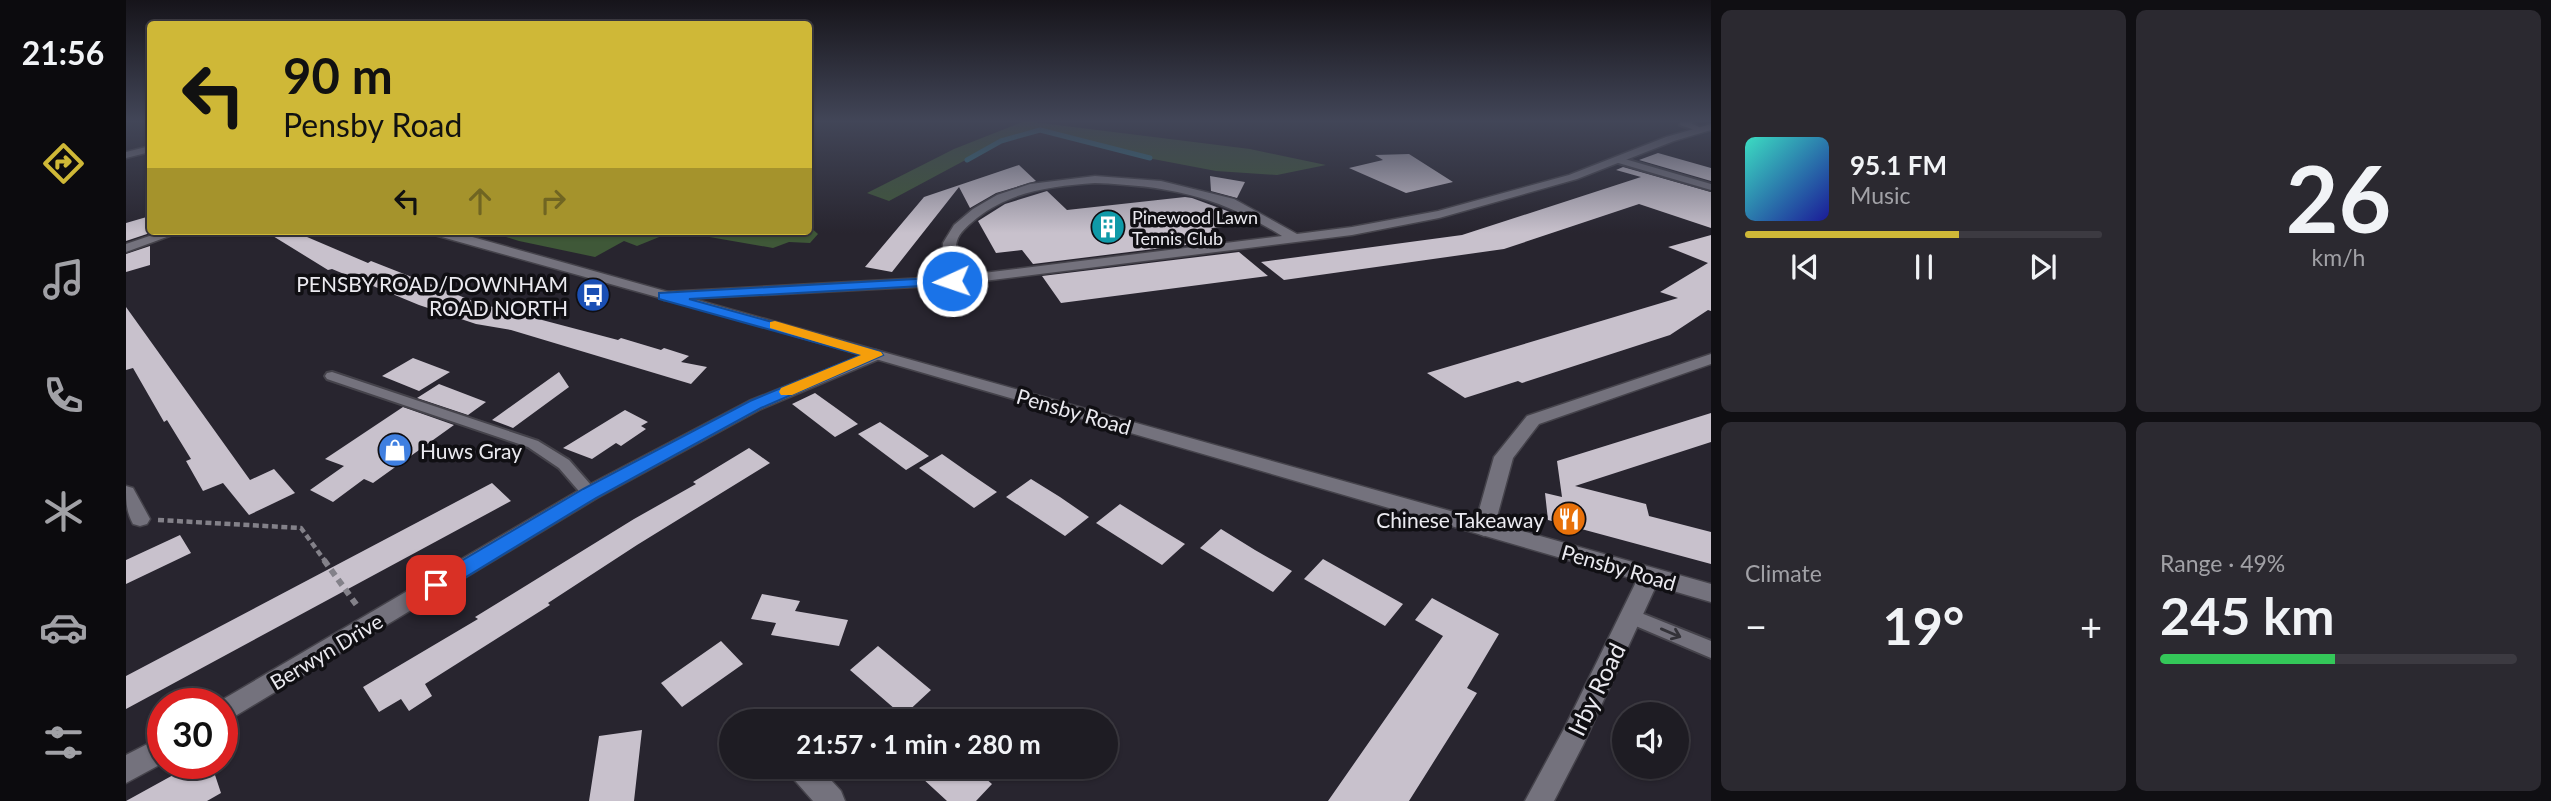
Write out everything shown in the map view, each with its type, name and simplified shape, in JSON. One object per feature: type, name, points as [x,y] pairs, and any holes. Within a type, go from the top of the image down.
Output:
[{"type":"street","points":[[664,296],[952,281],[1294,238],[1438,214],[1573,177],[1623,158]]},
{"type":"street","points":[[952,281],[950,240],[961,224],[984,206],[1007,194],[1053,184],[1130,182],[1217,198],[1251,211],[1294,238]]},
{"type":"street","points":[[126,248],[165,235]]},
{"type":"street","name":"Pensby Road","points":[[450,235],[1711,593]]},
{"type":"street","name":"Berwyn Drive","points":[[238,703],[590,494],[755,405],[876,355]]},
{"type":"street","points":[[1484,528],[1503,457],[1533,420],[1711,359]]},
{"type":"street","points":[[126,493],[140,519]]},
{"type":"street","name":"Irby Road","points":[[1539,801],[1574,736],[1650,576]]},
{"type":"street","points":[[126,770],[147,758]]},
{"type":"street","points":[[812,779],[831,801]]},
{"type":"lane","points":[[1618,160],[1711,187]]},
{"type":"lane","points":[[332,376],[533,444],[564,464],[590,494]]},
{"type":"lane","points":[[1631,616],[1711,650]]},
{"type":"path","points":[[140,519],[301,528],[370,624]]},
{"type":"green space","points":[[935,158],[969,158],[889,201],[867,193]]},
{"type":"green space","points":[[1151,158],[1295,158],[1326,165],[1277,175],[1216,171]]},
{"type":"green space","points":[[812,229],[818,234],[810,243],[789,242],[773,248],[698,235],[812,235]]},
{"type":"green space","points":[[500,235],[664,235],[637,246],[624,241],[595,257]]},
{"type":"building","points":[[1380,158],[1416,158],[1453,182],[1406,193],[1349,168],[1383,160]]},
{"type":"building","points":[[1677,158],[1711,168],[1711,181],[1639,160]]},
{"type":"building","points":[[1019,165],[1036,181],[996,193],[970,208],[959,187],[892,272],[865,267],[924,197]]},
{"type":"building","points":[[1623,167],[1711,192],[1711,228],[1639,204],[1504,249],[1284,280],[1261,262],[1462,235],[1641,177],[1616,170]]},
{"type":"building","points":[[1210,176],[1245,182],[1237,198],[1211,191]]},
{"type":"building","name":"Pinewood Lawn Tennis Club","points":[[1047,191],[1067,210],[1192,198],[1230,212],[1223,227],[1211,228],[1226,240],[1033,264],[1022,250],[996,253],[978,221],[1005,204]]},
{"type":"building","points":[[147,217],[147,234],[126,241],[126,223]]},
{"type":"building","points":[[271,235],[302,235],[368,263],[371,261],[478,303],[618,340],[621,338],[661,350],[664,348],[689,356],[681,362],[707,367],[691,384],[511,330],[476,324],[419,305],[332,269],[328,270]]},
{"type":"building","points":[[1711,235],[1711,311],[1708,310],[1670,335],[1522,383],[1518,381],[1465,398],[1427,373],[1678,298],[1660,292],[1708,263],[1668,247]]},
{"type":"building","points":[[150,246],[150,265],[126,272],[126,254]]},
{"type":"building","points":[[1239,252],[1268,276],[1061,303],[1042,276]]},
{"type":"building","points":[[126,307],[250,480],[274,469],[295,493],[249,515],[223,483],[203,491],[186,461],[191,459],[167,420],[164,422],[133,368],[126,370]]},
{"type":"building","points":[[413,358],[450,372],[419,391],[382,376]]},
{"type":"building","points":[[559,372],[569,387],[513,428],[492,420]]},
{"type":"building","points":[[439,384],[486,402],[468,415],[417,398]]},
{"type":"building","points":[[815,393],[858,424],[835,437],[792,404]]},
{"type":"building","points":[[403,407],[454,425],[373,483],[364,479],[333,502],[310,490],[344,466],[325,459]]},
{"type":"building","points":[[625,410],[648,422],[641,426],[646,429],[621,446],[616,443],[592,459],[563,448]]},
{"type":"building","points":[[1711,413],[1711,442],[1575,486],[1646,504],[1649,516],[1711,532],[1711,564],[1548,520],[1545,493],[1562,497],[1557,461]]},
{"type":"building","points":[[880,422],[929,456],[906,470],[858,434]]},
{"type":"building","points":[[749,448],[770,463],[637,545],[548,603],[550,605],[425,684],[432,696],[409,711],[401,699],[379,712],[363,687],[478,619],[475,617],[696,484],[693,482]]},
{"type":"building","points":[[942,454],[997,492],[974,508],[919,468]]},
{"type":"building","points":[[1031,479],[1089,517],[1065,536],[1006,497]]},
{"type":"building","points":[[492,483],[511,501],[165,688],[147,688],[147,698],[126,709],[126,676]]},
{"type":"building","points":[[1120,504],[1185,544],[1162,565],[1096,523]]},
{"type":"building","points":[[1221,529],[1292,571],[1273,592],[1200,548]]},
{"type":"building","points":[[180,535],[191,553],[126,584],[126,560]]},
{"type":"building","points":[[1323,559],[1403,604],[1385,626],[1304,579]]},
{"type":"building","points":[[762,594],[800,601],[795,611],[848,620],[839,646],[771,635],[776,623],[751,619]]},
{"type":"building","points":[[1432,598],[1499,634],[1467,688],[1477,693],[1409,801],[1328,801],[1443,636],[1415,620]]},
{"type":"building","points":[[721,641],[743,664],[682,707],[661,683]]},
{"type":"building","points":[[878,646],[931,690],[911,709],[895,709],[850,670]]},
{"type":"building","points":[[642,730],[634,801],[589,801],[599,736]]},
{"type":"building","points":[[166,779],[216,779],[221,793],[207,801],[126,801]]},
{"type":"building","points":[[923,779],[986,779],[992,784],[976,801],[947,801]]},
{"type":"slow traffic","points":[[775,325],[876,355],[787,392]]},
{"type":"place","name":"Pinewood Lawn Tennis Club","points":[[1108,227]]},
{"type":"place","name":"PENSBY ROAD/DOWNHAM ROAD NORTH","points":[[593,295]]},
{"type":"place","name":"Huws Gray","points":[[395,450]]},
{"type":"place","name":"Chinese Takeaway","points":[[1569,519]]},
{"type":"route","points":[[436,585],[590,494],[755,405],[876,355],[664,296],[952,281]]}]
